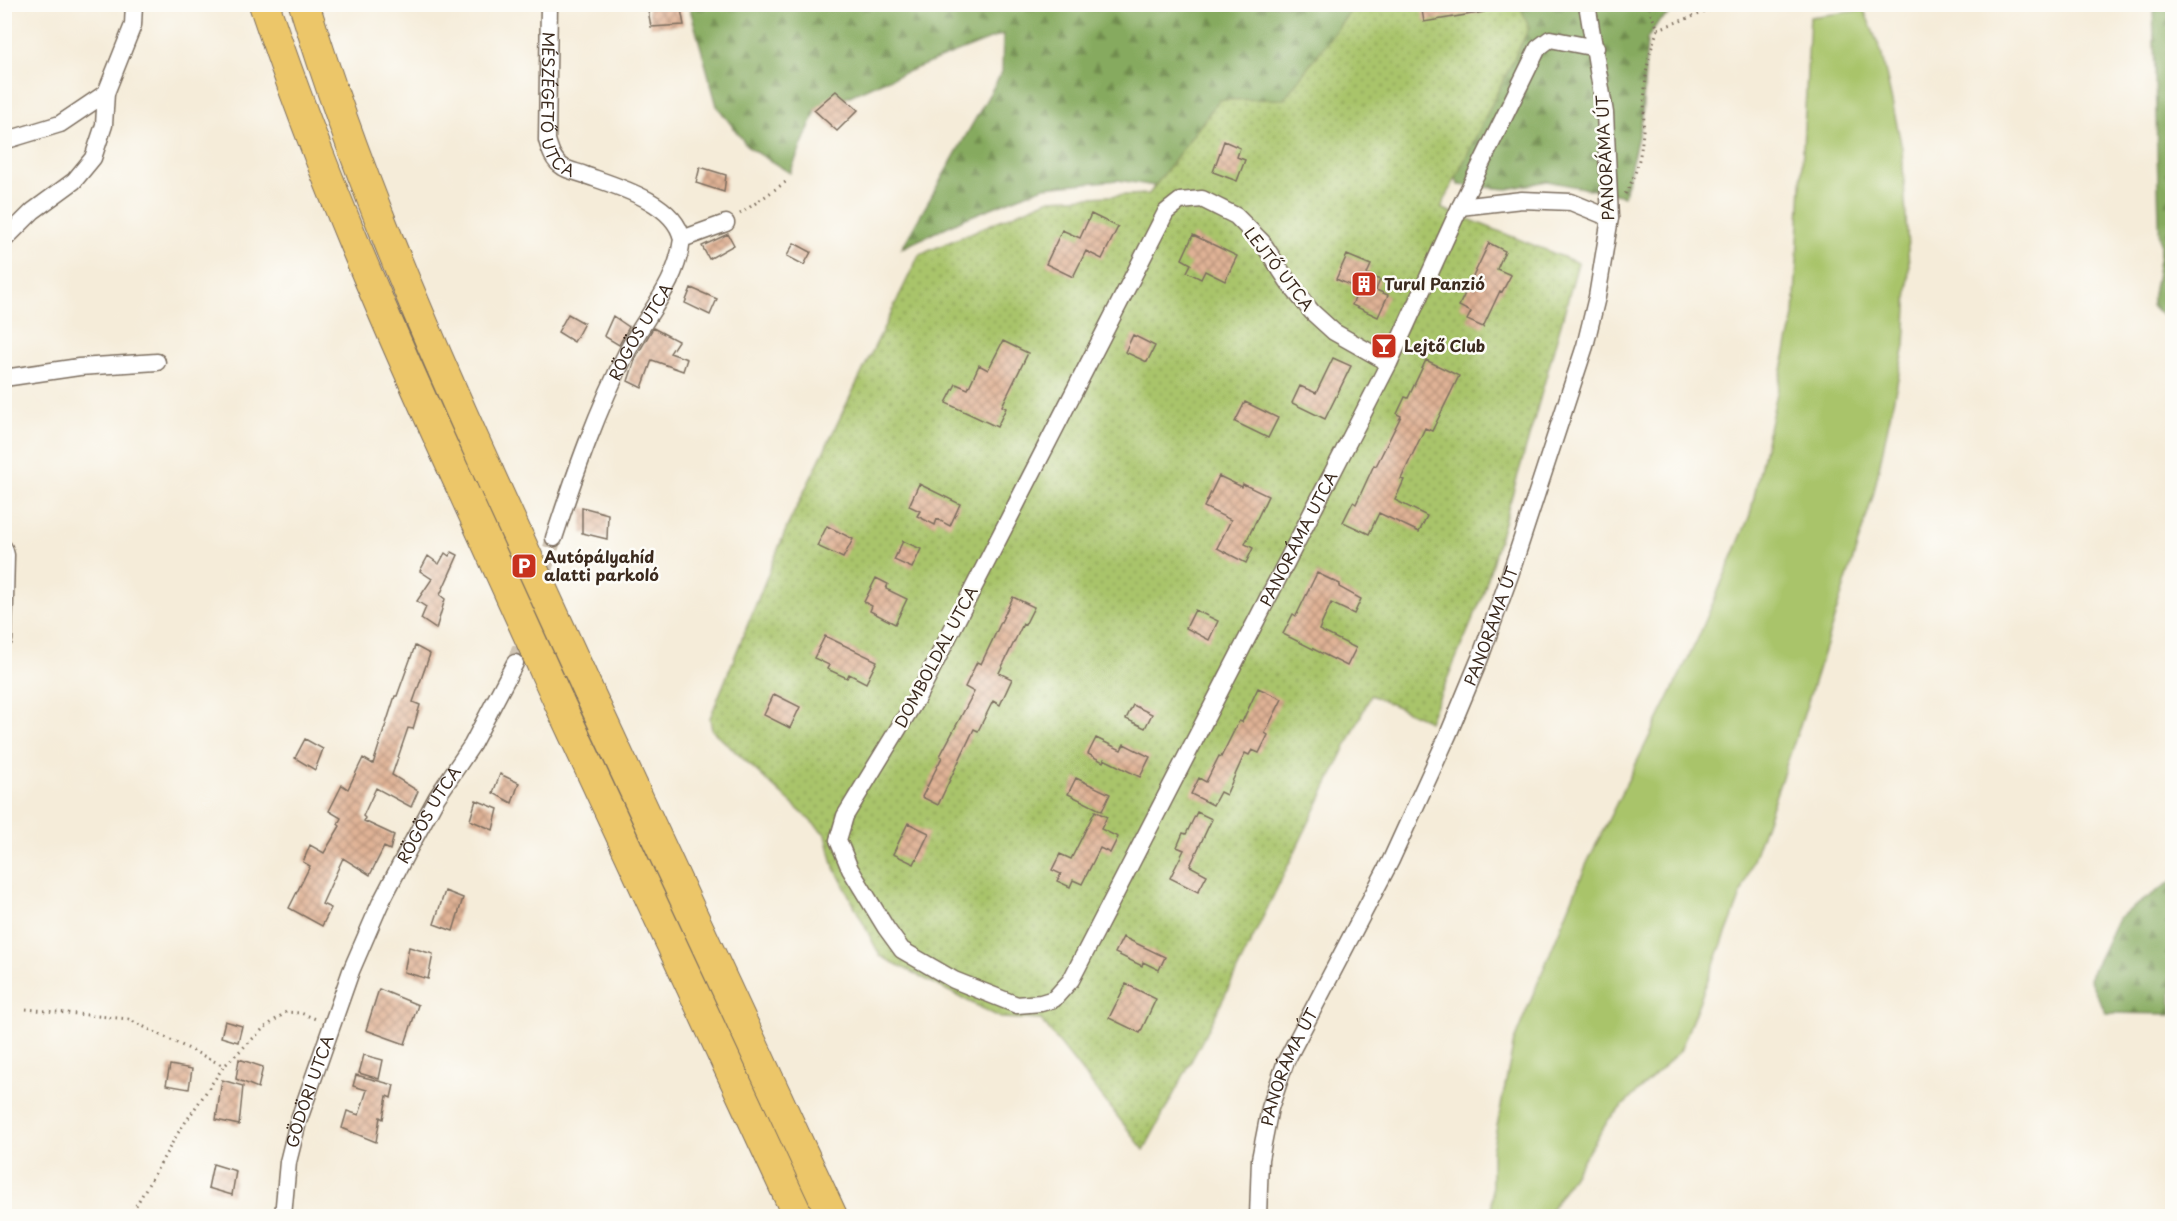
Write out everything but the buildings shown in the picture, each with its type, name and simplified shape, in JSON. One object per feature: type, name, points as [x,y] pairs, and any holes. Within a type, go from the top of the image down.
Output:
[{"type":"highway","points":[[264,4],[292,89],[396,346],[798,1216]]},
{"type":"highway","points":[[304,4],[318,51],[376,211],[436,355],[831,1216]]},
{"type":"street","points":[[4,240],[33,211],[74,181],[93,158],[104,125],[106,93],[133,24],[134,4]]},
{"type":"street","name":"MÉSZÉGETŐ UTCA","points":[[549,4],[547,140],[552,156],[562,167],[630,191],[660,208],[673,219],[681,230],[682,239]]},
{"type":"street","name":"PANORÁMA ÚT","points":[[1258,1216],[1260,1159],[1270,1108],[1286,1061],[1416,810],[1480,658],[1510,575],[1585,346],[1597,297],[1610,218],[1605,113],[1587,4]]},
{"type":"street","name":"PANORÁMA UTCA","points":[[1054,999],[1071,980],[1389,363],[1460,207],[1538,48],[1550,39],[1596,48]]},
{"type":"street","points":[[4,141],[60,124],[106,93]]},
{"type":"street","name":"LEJTŐ UTCA","points":[[1166,212],[1180,201],[1202,199],[1236,216],[1262,242],[1291,286],[1312,312],[1334,332],[1389,363]]},
{"type":"street","points":[[1460,207],[1522,200],[1571,202],[1610,218]]},
{"type":"street","name":"DOMBOLDAL UTCA","points":[[1054,999],[1041,1003],[1017,1005],[954,980],[902,950],[850,870],[838,840],[845,816],[917,698],[1166,212]]},
{"type":"street","points":[[682,239],[726,223]]},
{"type":"street","name":"RÖGÖS UTCA","points":[[554,538],[584,449],[629,349],[659,303],[676,264],[682,239]]},
{"type":"street","points":[[4,378],[79,367],[157,362]]},
{"type":"street","points":[[4,548],[6,555],[4,640]]},
{"type":"street","name":"RÖGÖS UTCA","points":[[351,971],[380,904],[406,854],[437,797],[472,744],[515,663]]},
{"type":"street","name":"GÖDÖRI UTCA","points":[[283,1216],[288,1162],[298,1122],[351,971]]},
{"type":"path","points":[[1610,218],[1631,185],[1642,148],[1646,75],[1650,51],[1658,29],[1649,10],[1650,4]]},
{"type":"path","points":[[1658,29],[1728,4]]},
{"type":"path","points":[[726,223],[787,181]]},
{"type":"path","points":[[26,1009],[128,1019],[224,1066]]},
{"type":"path","points":[[130,1216],[178,1133],[224,1066],[264,1028],[286,1012],[301,1013],[332,1025]]},
{"type":"green space","points":[[689,5],[1410,5],[1186,191],[1118,180],[1044,187],[961,220],[902,248],[1002,72],[1003,34],[881,82],[816,111],[790,173],[748,147],[717,106]]},
{"type":"green space","points":[[1355,5],[1520,5],[1529,28],[1441,208],[1578,263],[1482,598],[1429,721],[1371,695],[1211,1024],[1144,1150],[1041,1020],[1001,1018],[880,956],[833,864],[826,835],[712,730],[710,718],[787,527],[919,255],[1050,199],[1149,194],[1219,100],[1284,99]]},
{"type":"green space","points":[[1485,5],[1694,5],[1678,9],[1659,21],[1647,39],[1642,119],[1624,196],[1547,181],[1508,189],[1458,185],[1446,141]]},
{"type":"green space","points":[[2153,5],[2172,5],[2172,322],[2151,306],[2160,255]]},
{"type":"green space","points":[[1864,10],[1881,51],[1902,148],[1909,267],[1905,346],[1873,496],[1803,717],[1738,903],[1680,1051],[1609,1119],[1547,1216],[1492,1216],[1492,1151],[1514,1041],[1587,863],[1699,636],[1750,515],[1794,316],[1810,17]]},
{"type":"green space","points":[[2172,881],[2172,1014],[2106,1013],[2089,979],[2118,918]]},
{"type":"tunnel","points":[[515,663],[554,538]]},
{"type":"place","name":"Turul Panzió","points":[[1364,284]]},
{"type":"place","name":"Lejtő Club","points":[[1384,346]]},
{"type":"place","name":"Autópályahíd alatti parkoló","points":[[524,566]]}]
